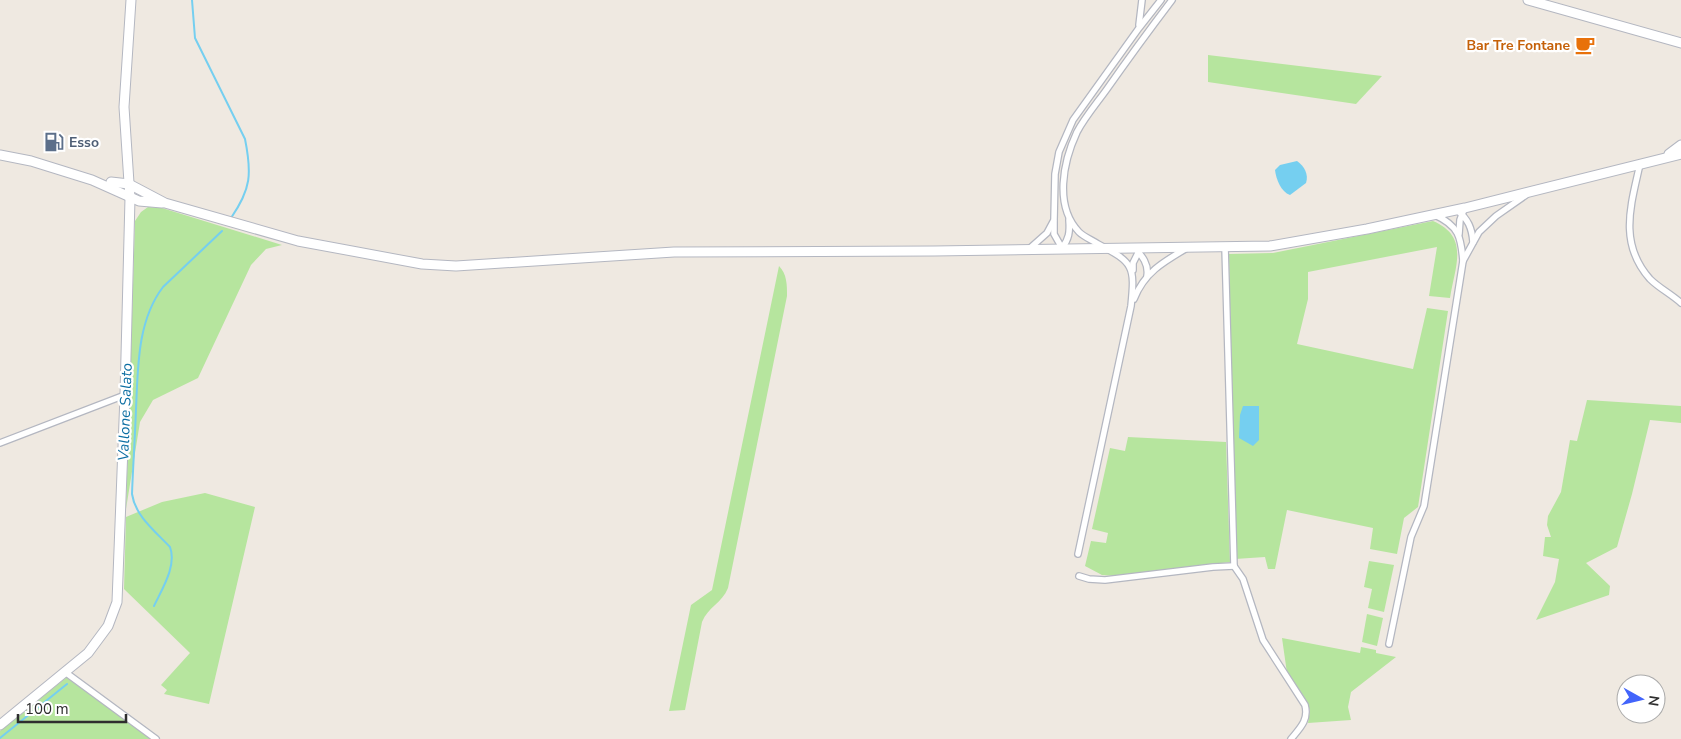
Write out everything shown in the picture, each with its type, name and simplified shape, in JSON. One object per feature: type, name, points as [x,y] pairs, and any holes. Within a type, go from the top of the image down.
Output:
[{"type":"street","points":[[0,725],[88,653],[99,640],[114,614],[117,602],[129,222],[130,198],[133,186],[128,169],[124,107],[131,0]]},
{"type":"street","points":[[1139,28],[1142,0]]},
{"type":"street","points":[[1062,248],[1054,234],[1055,174],[1059,152],[1065,136],[1073,120],[1161,0]]},
{"type":"street","points":[[1062,248],[1068,241],[1070,231],[1069,219],[1064,204],[1064,175],[1068,154],[1078,131],[1170,0]]},
{"type":"street","points":[[1528,0],[1681,43]]},
{"type":"street","points":[[1662,159],[1681,145]]},
{"type":"street","points":[[0,154],[92,180],[139,201],[165,203]]},
{"type":"street","points":[[92,180],[133,186],[165,203],[298,241],[444,266],[474,266],[674,252],[1105,247],[1139,249],[1270,246],[1300,242],[1433,214],[1461,210],[1681,154]]},
{"type":"street","points":[[1640,164],[1628,223],[1631,244],[1636,257],[1650,279],[1681,303]]},
{"type":"street","points":[[111,182],[128,169]]},
{"type":"street","points":[[1463,261],[1479,232],[1496,216],[1532,191]]},
{"type":"street","points":[[118,192],[126,202],[130,212]]},
{"type":"street","points":[[129,222],[136,210],[148,202]]},
{"type":"street","points":[[1389,644],[1411,537],[1424,506],[1463,261],[1459,235],[1461,210]]},
{"type":"street","points":[[1461,210],[1469,223],[1473,242]]},
{"type":"street","points":[[1433,214],[1448,222],[1459,235]]},
{"type":"street","points":[[1069,219],[1080,234],[1120,256],[1126,262],[1133,276]]},
{"type":"street","points":[[1029,249],[1046,233],[1054,220]]},
{"type":"street","points":[[1131,306],[1138,289],[1147,276],[1167,259],[1188,247]]},
{"type":"street","points":[[1225,247],[1234,566],[1243,579],[1263,640],[1307,711],[1305,720],[1291,739]]},
{"type":"street","points":[[1139,249],[1148,270],[1147,276]]},
{"type":"street","points":[[1078,554],[1131,306],[1133,263],[1139,249]]},
{"type":"street","points":[[0,443],[125,395]]},
{"type":"street","points":[[1079,576],[1105,580],[1234,566]]},
{"type":"street","points":[[65,672],[156,739]]},
{"type":"green space","points":[[1208,55],[1382,76],[1356,104],[1208,82]]},
{"type":"green space","points":[[148,207],[162,208],[282,245],[266,249],[251,265],[198,378],[153,400],[140,422],[126,509],[135,221],[141,212]]},
{"type":"green space","points":[[1433,221],[1452,235],[1456,244],[1457,264],[1450,298],[1429,296],[1437,247],[1308,272],[1308,299],[1297,344],[1413,369],[1427,308],[1448,311],[1418,507],[1404,518],[1397,554],[1370,549],[1373,528],[1287,510],[1275,569],[1268,569],[1265,557],[1235,559],[1229,254],[1273,253]]},
{"type":"green space","points":[[779,266],[785,276],[787,296],[728,588],[702,622],[685,710],[669,711],[691,605],[712,590]]},
{"type":"green space","points":[[1587,400],[1681,406],[1681,423],[1650,420],[1617,547],[1586,563],[1610,586],[1609,595],[1536,620],[1555,582],[1559,559],[1543,556],[1545,537],[1551,537],[1547,525],[1548,516],[1561,492],[1570,440],[1577,441]]},
{"type":"green space","points":[[1128,437],[1226,442],[1230,562],[1116,576],[1102,575],[1085,566],[1091,541],[1106,543],[1108,533],[1092,529],[1110,448],[1125,451]]},
{"type":"green space","points":[[205,493],[255,507],[209,704],[164,694],[167,690],[161,685],[190,653],[124,589],[126,517],[162,502]]},
{"type":"green space","points":[[1369,561],[1394,565],[1384,612],[1368,608],[1372,589],[1364,587]]},
{"type":"green space","points":[[1367,614],[1383,618],[1377,646],[1362,642]]},
{"type":"green space","points":[[1282,638],[1360,653],[1361,647],[1376,650],[1376,653],[1396,657],[1351,692],[1348,707],[1351,720],[1308,723],[1310,710],[1287,673]]},
{"type":"green space","points":[[67,677],[152,739],[0,739],[0,731]]},
{"type":"water","points":[[1297,161],[1305,170],[1307,180],[1306,183],[1290,195],[1280,185],[1275,170],[1280,165]]},
{"type":"water","points":[[1243,406],[1259,406],[1259,440],[1253,446],[1239,438],[1240,415]]},
{"type":"waterway","name":"Vallone Salato","points":[[192,0],[195,38],[245,139],[249,162],[248,181],[243,198],[231,218]]},
{"type":"waterway","name":"Vallone Salato","points":[[154,606],[168,577],[172,554],[170,547],[137,509],[132,494],[140,345],[148,315],[154,300],[163,287],[222,231]]},
{"type":"waterway","name":"Vallone Salato","points":[[0,738],[67,684]]},
{"type":"place","name":"Bar Tre Fontane","points":[[1585,45]]},
{"type":"place","name":"Esso","points":[[54,142]]}]
